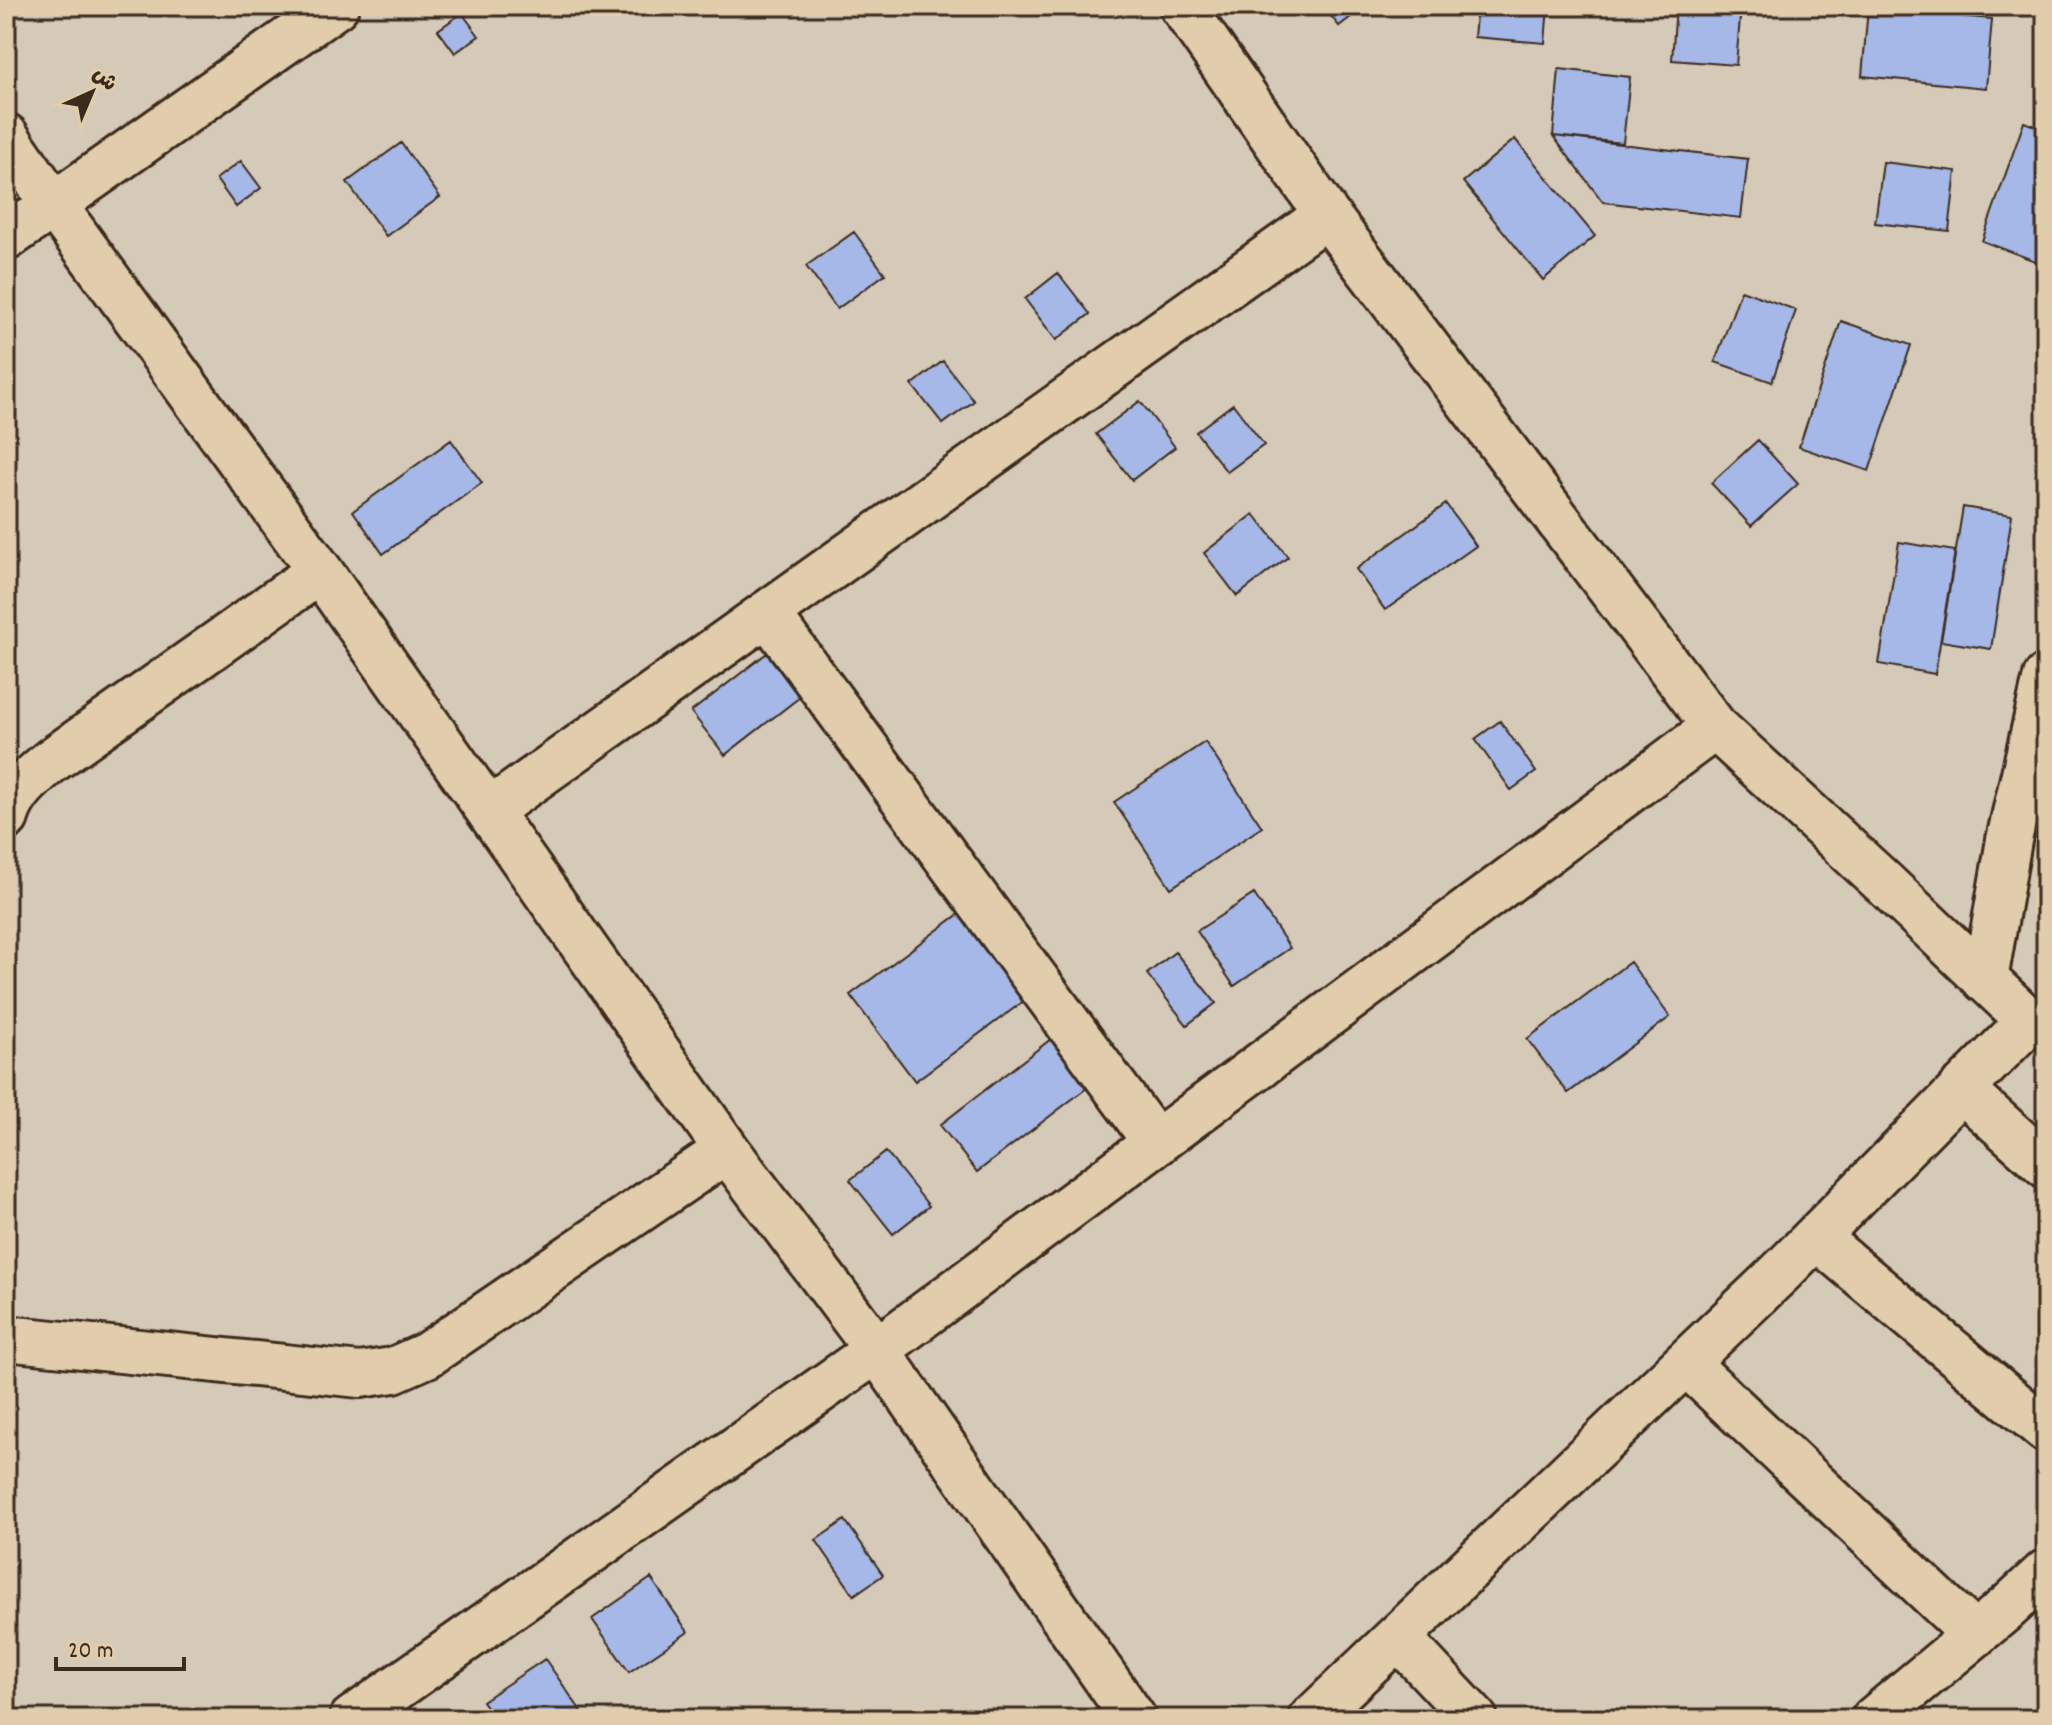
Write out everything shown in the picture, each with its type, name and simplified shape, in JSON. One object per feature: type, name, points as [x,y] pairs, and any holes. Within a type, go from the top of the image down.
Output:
[{"type":"street","points":[[6,238],[336,6]]},
{"type":"street","points":[[1182,6],[1327,215],[1715,727],[1985,980],[2037,1020],[1961,1089],[1816,1237],[1686,1363],[1311,1719]]},
{"type":"street","points":[[6,136],[320,571],[727,1150],[877,1350],[1134,1719]]},
{"type":"street","points":[[489,811],[1327,215]]},
{"type":"street","points":[[6,817],[9,804],[30,778],[51,761],[320,571]]},
{"type":"street","points":[[767,613],[1156,1143]]},
{"type":"street","points":[[1985,980],[2009,840],[2032,800],[2046,677]]},
{"type":"street","points":[[352,1719],[877,1350],[1715,727]]},
{"type":"street","points":[[1961,1089],[2046,1165]]},
{"type":"street","points":[[6,1338],[360,1375],[393,1370],[427,1355],[727,1150]]},
{"type":"street","points":[[1816,1237],[2046,1430]]},
{"type":"street","points":[[1686,1363],[1975,1635]]},
{"type":"street","points":[[1881,1717],[2046,1572]]},
{"type":"street","points":[[1398,1637],[1475,1719]]},
{"type":"building","points":[[1323,6],[1365,6],[1339,26]]},
{"type":"building","points":[[1477,6],[1548,6],[1545,43],[1474,37]]},
{"type":"building","points":[[1676,6],[1741,6],[1736,65],[1672,60]]},
{"type":"building","points":[[1868,8],[1992,19],[1986,88],[1862,76]]},
{"type":"building","points":[[462,13],[479,36],[455,53],[438,30]]},
{"type":"building","points":[[1559,69],[1630,77],[1623,143],[1553,136]]},
{"type":"building","points":[[2024,122],[2046,130],[2046,265],[1982,241]]},
{"type":"building","points":[[1553,136],[1748,159],[1741,218],[1603,202]]},
{"type":"building","points":[[1515,139],[1595,236],[1543,280],[1463,182]]},
{"type":"building","points":[[401,143],[440,197],[386,236],[347,182]]},
{"type":"building","points":[[241,161],[261,188],[236,207],[216,179]]},
{"type":"building","points":[[1883,162],[1956,171],[1949,231],[1875,223]]},
{"type":"building","points":[[854,232],[885,274],[837,309],[806,266]]},
{"type":"building","points":[[1058,273],[1090,314],[1056,340],[1025,299]]},
{"type":"building","points":[[1741,290],[1796,310],[1772,382],[1715,362]]},
{"type":"building","points":[[1841,321],[1911,345],[1869,471],[1799,447]]},
{"type":"building","points":[[943,361],[974,401],[943,424],[912,385]]},
{"type":"building","points":[[1140,401],[1175,447],[1132,480],[1096,434]]},
{"type":"building","points":[[1233,404],[1264,445],[1227,472],[1196,432]]},
{"type":"building","points":[[451,440],[482,483],[383,554],[353,511]]},
{"type":"building","points":[[1758,440],[1798,484],[1751,526],[1711,483]]},
{"type":"building","points":[[1446,504],[1476,546],[1385,610],[1356,569]]},
{"type":"building","points":[[1963,507],[2012,515],[1991,649],[1941,641]]},
{"type":"building","points":[[1254,514],[1288,557],[1237,596],[1204,553]]},
{"type":"building","points":[[1899,542],[1955,551],[1935,674],[1879,664]]},
{"type":"building","points":[[767,653],[800,697],[725,755],[691,712]]},
{"type":"building","points":[[1500,721],[1536,772],[1511,790],[1475,739]]},
{"type":"building","points":[[1205,742],[1262,827],[1171,888],[1114,802]]},
{"type":"building","points":[[1254,894],[1290,948],[1234,986],[1197,931]]},
{"type":"building","points":[[963,911],[1028,998],[915,1081],[850,995]]},
{"type":"building","points":[[1175,952],[1216,1003],[1187,1025],[1147,974]]},
{"type":"building","points":[[1630,962],[1670,1017],[1568,1093],[1527,1039]]},
{"type":"building","points":[[1051,1039],[1088,1087],[977,1172],[940,1125]]},
{"type":"building","points":[[886,1152],[929,1206],[893,1234],[850,1180]]},
{"type":"building","points":[[845,1520],[883,1575],[854,1595],[816,1540]]},
{"type":"building","points":[[651,1578],[688,1632],[629,1672],[592,1619]]},
{"type":"building","points":[[545,1659],[583,1714],[576,1719],[495,1719],[482,1701]]}]
